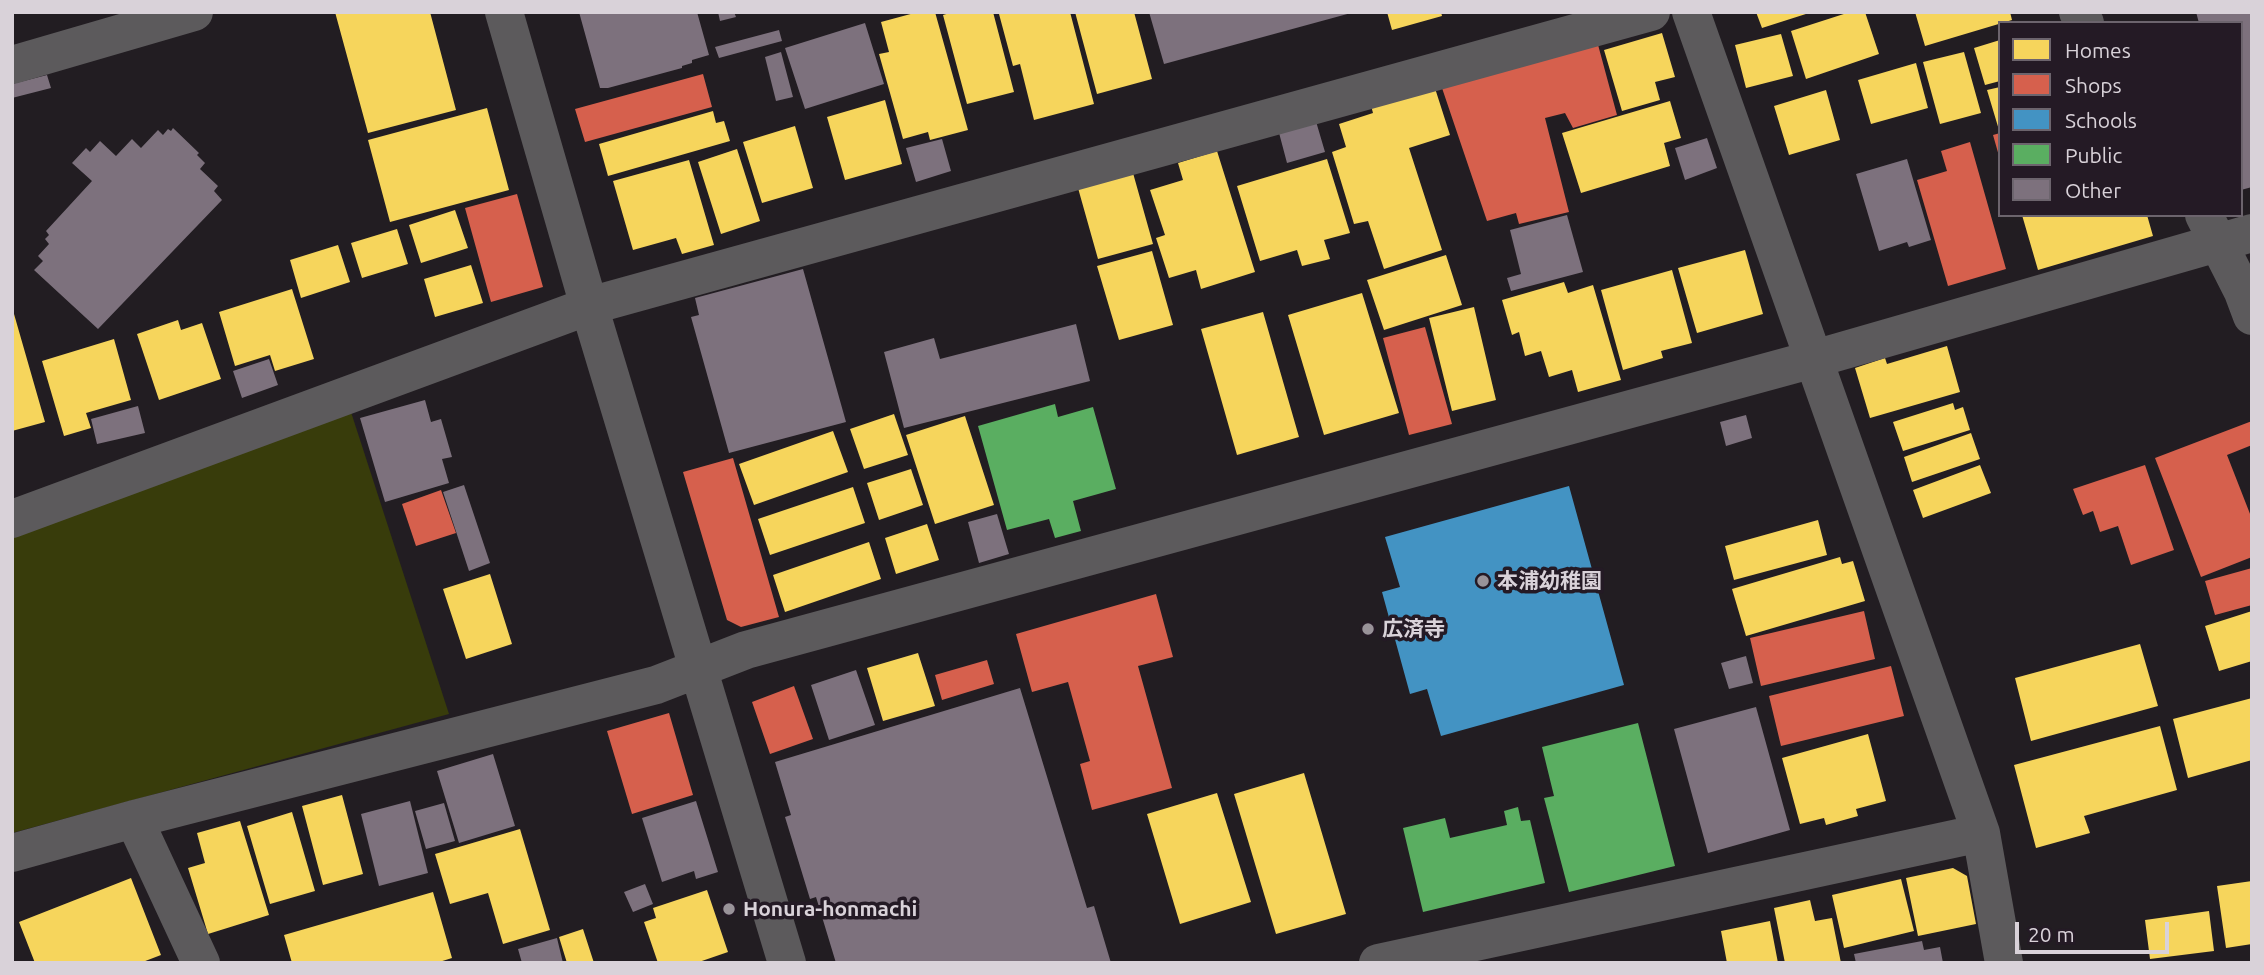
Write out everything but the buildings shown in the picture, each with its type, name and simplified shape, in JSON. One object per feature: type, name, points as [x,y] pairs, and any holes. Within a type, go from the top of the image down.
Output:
[{"type":"street","points":[[12,65],[194,12]]},
{"type":"street","points":[[504,12],[589,306],[788,963]]},
{"type":"street","points":[[12,519],[589,306],[1651,12]]},
{"type":"street","points":[[1691,12],[1981,833],[2004,963]]},
{"type":"street","points":[[12,853],[656,685],[746,650],[1814,359],[2225,230],[2252,316]]},
{"type":"street","points":[[134,820],[201,963]]},
{"type":"street","points":[[1378,963],[1981,833]]},
{"type":"green space","points":[[350,409],[449,714],[12,833],[12,533]]},
{"type":"place","name":"本浦幼稚園","points":[[1483,581]]},
{"type":"place","name":"広済寺","points":[[1368,629]]},
{"type":"place","name":"Honura-honmachi","points":[[729,909]]}]
